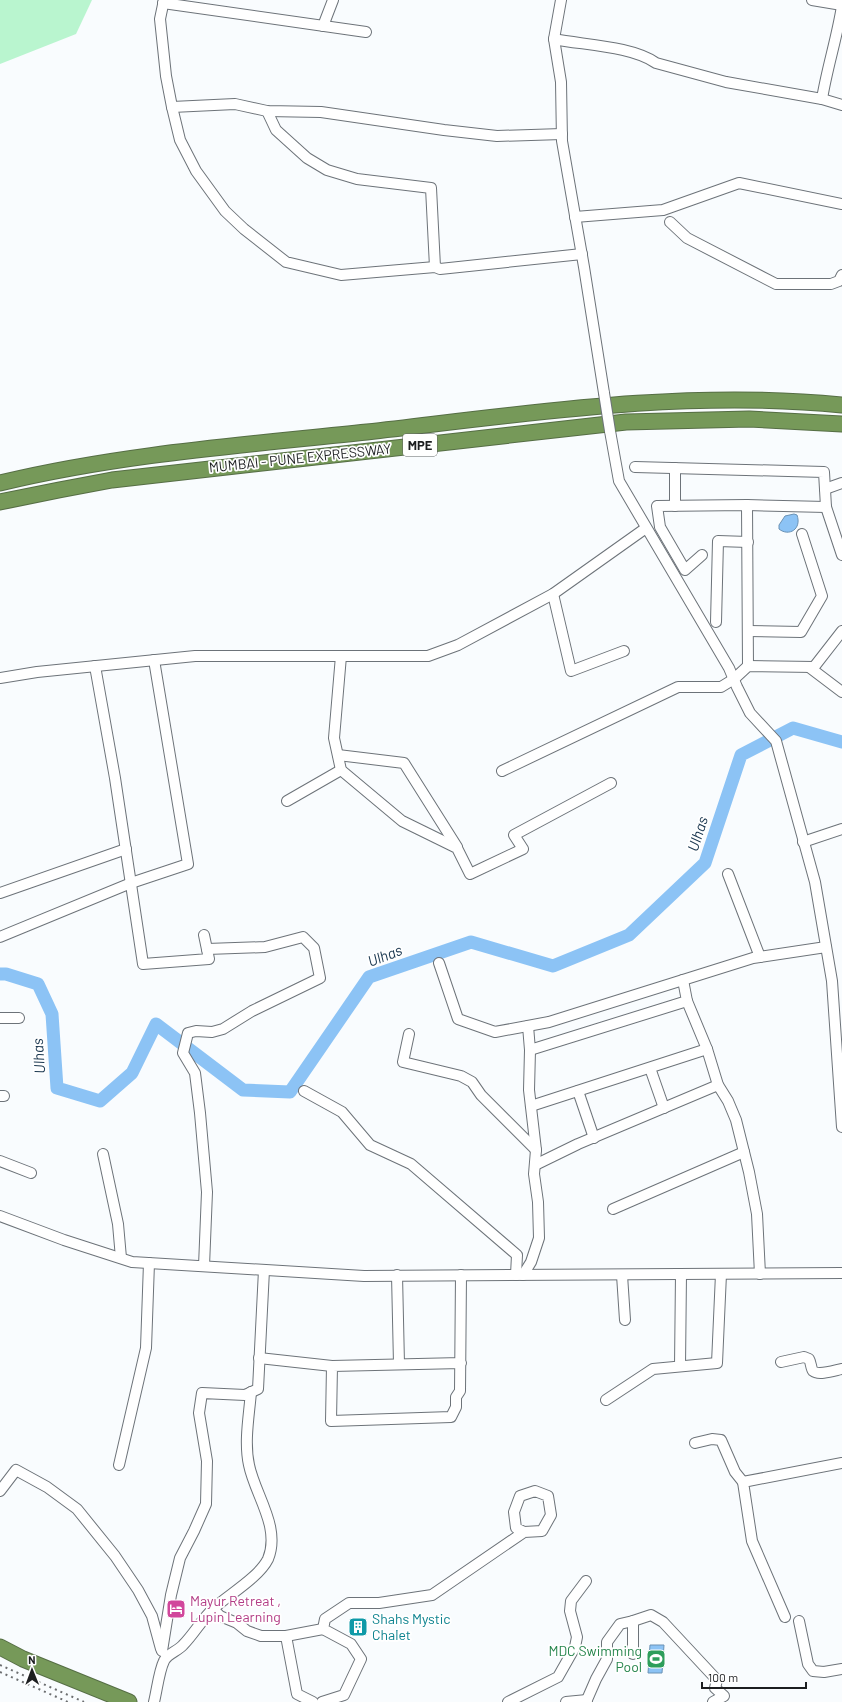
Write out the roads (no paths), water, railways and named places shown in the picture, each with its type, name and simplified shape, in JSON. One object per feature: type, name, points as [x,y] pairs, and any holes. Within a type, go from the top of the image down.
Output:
[{"type":"highway","name":"MUMBAI - PUNE EXPRESSWAY","points":[[0,483],[110,462],[625,403],[750,400],[842,405]]},
{"type":"highway","name":"MUMBAI - PUNE EXPRESSWAY","points":[[0,502],[120,479],[626,422],[749,419],[842,424]]},
{"type":"highway","points":[[0,1647],[23,1659],[129,1702]]},
{"type":"highway","points":[[0,1657],[106,1702]]},
{"type":"street","points":[[323,26],[333,0]]},
{"type":"street","points":[[561,0],[554,39],[561,82],[562,134],[619,481],[730,668],[750,713],[776,741],[815,882],[832,981],[838,1018],[842,1127]]},
{"type":"street","points":[[812,0],[842,6],[840,32],[826,74],[822,99]]},
{"type":"street","points":[[366,32],[164,1],[160,19],[166,76],[180,140],[196,171],[225,211],[244,229],[286,262],[341,275],[435,267],[440,268],[582,254]]},
{"type":"street","points":[[554,39],[628,51],[648,58],[656,63],[726,82],[822,99],[842,105]]},
{"type":"street","points":[[172,107],[235,104],[266,112],[321,112],[444,130],[497,136],[562,134]]},
{"type":"street","points":[[266,112],[276,130],[307,158],[327,170],[357,179],[431,188],[435,267]]},
{"type":"street","points":[[575,217],[663,210],[739,183],[842,204]]},
{"type":"street","points":[[670,222],[687,238],[776,284],[831,284],[839,281],[842,275]]},
{"type":"street","points":[[635,467],[824,472],[826,507],[842,554]]},
{"type":"street","points":[[675,468],[675,506]]},
{"type":"street","points":[[825,489],[842,483]]},
{"type":"street","points":[[702,555],[685,570],[660,527],[657,506],[747,504],[826,507]]},
{"type":"street","points":[[747,504],[748,666]]},
{"type":"street","points":[[0,678],[37,672],[196,656],[428,656],[458,645],[553,594],[646,528]]},
{"type":"street","points":[[748,632],[801,632],[822,596],[802,534]]},
{"type":"street","points":[[716,622],[718,541],[748,542]]},
{"type":"street","points":[[553,594],[571,671],[624,651]]},
{"type":"street","points":[[502,771],[678,687],[721,687],[734,679],[748,666],[814,667],[842,631]]},
{"type":"street","points":[[341,656],[334,738],[341,770],[402,821],[457,848]]},
{"type":"street","points":[[0,937],[131,883],[188,864],[154,660]]},
{"type":"street","points":[[95,666],[115,778],[143,964],[209,958],[204,935]]},
{"type":"street","points":[[810,667],[842,692]]},
{"type":"street","points":[[338,755],[404,763],[457,848],[470,874],[523,849],[514,835],[610,783]]},
{"type":"street","points":[[287,800],[341,770]]},
{"type":"street","points":[[803,842],[842,829]]},
{"type":"street","points":[[0,893],[126,849]]},
{"type":"street","points":[[728,874],[760,957]]},
{"type":"street","points":[[204,1266],[207,1192],[195,1074],[183,1053],[188,1033],[196,1031],[212,1032],[223,1029],[252,1011],[320,978],[314,948],[303,938],[265,948],[206,948]]},
{"type":"street","points":[[439,963],[458,1019],[495,1032],[549,1022],[760,957],[826,947]]},
{"type":"street","points":[[683,980],[687,1001],[706,1049],[718,1085],[728,1101],[736,1120],[757,1214],[760,1274]]},
{"type":"street","points":[[530,1050],[687,1001]]},
{"type":"street","points":[[0,1018],[19,1018]]},
{"type":"street","points":[[520,1275],[531,1262],[539,1238],[538,1202],[534,1174],[536,1150],[531,1106],[528,1026]]},
{"type":"street","points":[[408,1034],[403,1062],[461,1076],[472,1082],[480,1095],[536,1150]]},
{"type":"street","points":[[531,1106],[706,1049]]},
{"type":"street","points":[[650,1068],[664,1108]]},
{"type":"street","points":[[535,1165],[718,1085]]},
{"type":"street","points":[[304,1091],[342,1112],[370,1146],[411,1164],[500,1239],[517,1255],[520,1275]]},
{"type":"street","points":[[578,1091],[594,1138]]},
{"type":"street","points":[[613,1209],[744,1152]]},
{"type":"street","points":[[103,1154],[118,1224],[121,1258]]},
{"type":"street","points":[[0,1161],[31,1173]]},
{"type":"street","points":[[0,1216],[64,1240],[132,1262],[364,1276],[842,1273]]},
{"type":"street","points":[[119,1465],[146,1348],[149,1263]]},
{"type":"street","points":[[154,1702],[163,1655],[171,1595],[180,1558],[206,1504],[207,1461],[199,1414],[202,1393],[245,1395],[258,1389],[264,1270]]},
{"type":"street","points":[[680,1366],[681,1274]]},
{"type":"street","points":[[606,1400],[653,1369],[717,1362],[721,1274]]},
{"type":"street","points":[[397,1275],[399,1364]]},
{"type":"street","points":[[622,1275],[625,1320]]},
{"type":"street","points":[[332,1366],[331,1421],[451,1417],[456,1407],[456,1397],[460,1391],[462,1363],[461,1276]]},
{"type":"street","points":[[782,1362],[804,1357],[809,1359],[813,1371],[815,1372],[821,1373],[842,1369]]},
{"type":"street","points":[[259,1358],[332,1366],[462,1363]]},
{"type":"street","points":[[163,1655],[182,1647],[213,1609],[255,1574],[267,1560],[271,1548],[268,1519],[248,1465],[247,1440],[251,1392]]},
{"type":"street","points":[[694,1443],[712,1439],[721,1440],[735,1472],[743,1482],[752,1541],[785,1618]]},
{"type":"street","points":[[743,1482],[842,1464]]},
{"type":"street","points":[[0,1491],[3,1490],[16,1470],[48,1487],[77,1509],[115,1556],[138,1590],[152,1616],[163,1655]]},
{"type":"street","points":[[323,1629],[324,1620],[349,1603],[379,1603],[432,1595],[524,1532],[542,1531],[551,1515],[548,1496],[535,1491],[520,1496],[514,1512],[516,1528],[524,1532]]},
{"type":"street","points":[[508,1702],[558,1677],[575,1646],[576,1637],[570,1611],[571,1601],[586,1581]]},
{"type":"street","points":[[213,1609],[220,1616],[261,1636],[286,1636],[323,1629],[351,1644],[361,1660],[344,1695],[322,1702]]},
{"type":"street","points":[[566,1702],[586,1701],[596,1679],[608,1659],[607,1642],[620,1624],[633,1622],[651,1615],[663,1622],[717,1680],[715,1688],[724,1696],[713,1702]]},
{"type":"street","points":[[799,1621],[808,1664],[813,1671],[824,1672],[842,1669]]},
{"type":"street","points":[[633,1622],[633,1654]]},
{"type":"street","points":[[286,1636],[297,1694],[313,1702]]},
{"type":"water","points":[[794,514],[797,515],[798,524],[794,530],[787,532],[779,529],[779,525],[785,516]]},
{"type":"water","name":"MDC Swimming Pool","points":[[650,1645],[664,1645],[662,1673],[648,1673]]},
{"type":"waterway","name":"Ulhas","points":[[0,974],[6,974],[38,984],[52,1014],[57,1088],[100,1101],[132,1073],[156,1024],[243,1090],[290,1092],[369,977],[471,942],[553,966],[629,935],[705,863],[741,755],[793,728],[842,742]]},
{"type":"railway","points":[[0,1665],[84,1702]]},
{"type":"railway","points":[[0,1672],[68,1702]]},
{"type":"place","name":"Mayur Retreat , Lupin Learning","points":[[176,1609]]},
{"type":"place","name":"Shahs Mystic Chalet","points":[[358,1627]]},
{"type":"place","name":"MDC Swimming Pool","points":[[656,1659]]}]
